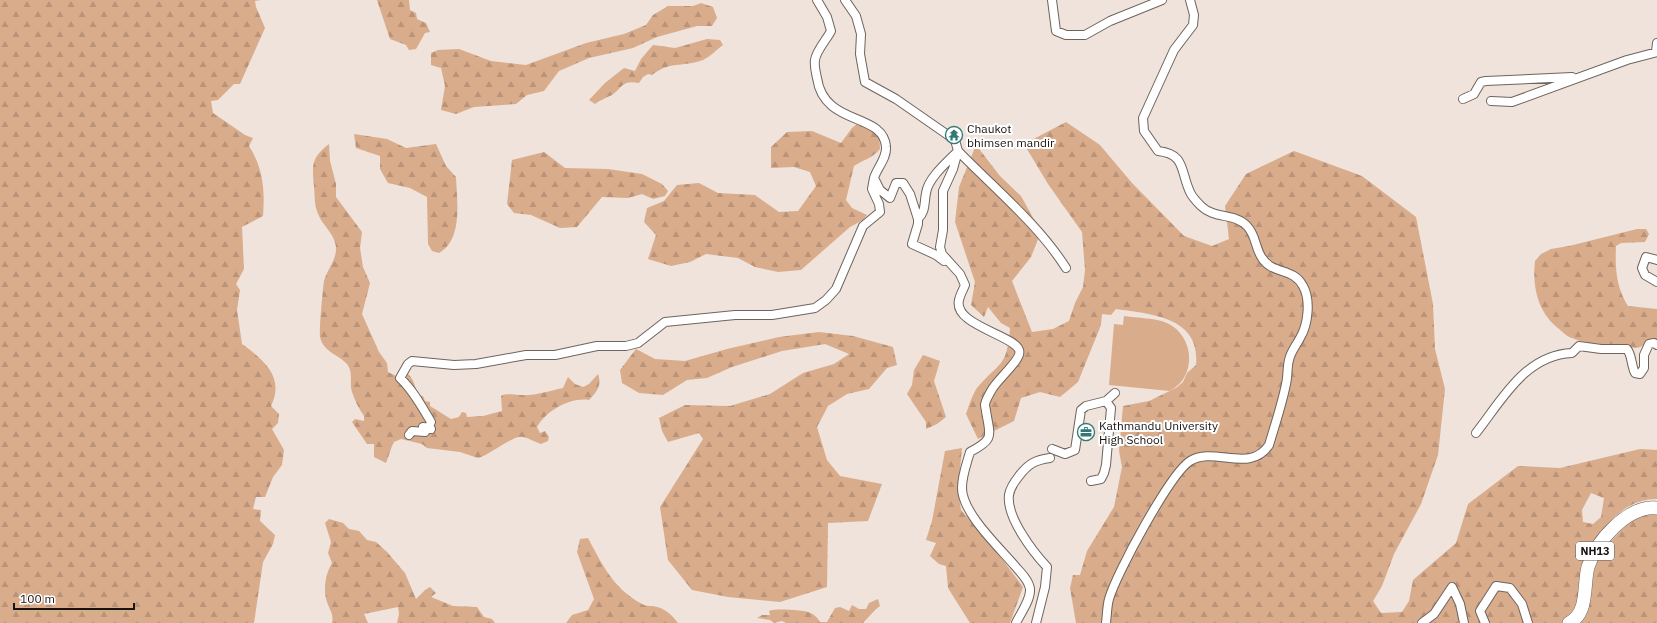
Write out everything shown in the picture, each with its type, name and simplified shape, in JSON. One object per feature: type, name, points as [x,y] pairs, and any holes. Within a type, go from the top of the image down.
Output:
[{"type":"highway","name":"NH13","points":[[1569,623],[1575,619],[1583,605],[1586,578],[1596,550],[1625,518],[1641,509],[1649,507],[1657,508]]},
{"type":"street","points":[[409,435],[412,431],[425,432],[423,427],[431,429],[429,426],[431,422],[409,387],[400,378],[408,364],[412,361],[476,364],[526,356],[555,355],[597,346],[626,346],[638,343],[665,322],[735,316],[772,315],[815,308],[826,300],[836,289],[863,226],[880,212],[879,204],[872,189],[877,169],[885,156],[886,147],[882,134],[865,122],[837,111],[825,100],[818,84],[814,59],[831,31],[828,17],[817,0]]},
{"type":"street","points":[[846,0],[856,16],[861,34],[860,54],[865,82],[896,99],[955,140],[958,151],[954,169],[943,191],[943,230],[940,247],[942,254],[956,269],[965,285],[959,300],[959,305],[963,311],[980,327],[1011,341],[1020,350],[1017,360],[994,383],[985,406],[990,437],[988,443],[970,452],[964,470],[962,489],[966,504],[976,520],[1024,576],[1030,589],[1027,601],[1016,623]]},
{"type":"street","points":[[1052,0],[1056,31],[1066,35],[1076,36],[1085,35],[1110,21],[1162,0]]},
{"type":"street","points":[[1106,623],[1109,598],[1139,534],[1179,470],[1190,461],[1203,456],[1232,459],[1250,458],[1264,452],[1269,445],[1286,383],[1289,359],[1306,322],[1307,299],[1303,286],[1293,273],[1273,268],[1262,260],[1254,235],[1247,225],[1236,218],[1212,214],[1202,207],[1190,193],[1183,168],[1177,158],[1167,152],[1158,151],[1144,131],[1143,118],[1166,67],[1174,50],[1193,25],[1194,14],[1190,0]]},
{"type":"street","points":[[1491,101],[1512,102],[1627,60],[1656,52],[1657,43]]},
{"type":"street","points":[[1463,99],[1474,94],[1480,82],[1581,76]]},
{"type":"street","points":[[918,219],[922,215],[927,201],[926,193],[932,181],[940,168],[958,151]]},
{"type":"street","points":[[958,151],[1018,210],[1055,250],[1066,268]]},
{"type":"street","points":[[874,178],[880,190],[890,198],[896,183],[903,183],[910,194],[918,219],[912,244],[936,255],[956,269]]},
{"type":"street","points":[[1657,260],[1646,257],[1642,268],[1645,275],[1657,282]]},
{"type":"street","points":[[1476,433],[1522,374],[1548,357],[1558,354],[1572,353],[1579,346],[1600,349],[1627,349],[1630,352],[1631,365],[1635,373],[1640,374],[1644,368],[1644,355],[1649,344],[1654,343],[1657,345]]},
{"type":"street","points":[[1052,449],[1065,454],[1075,450],[1081,410],[1086,406],[1106,401],[1116,393]]},
{"type":"street","points":[[1091,481],[1101,479],[1106,465],[1111,408],[1106,401]]},
{"type":"street","points":[[1036,623],[1045,587],[1047,567],[1031,550],[1020,531],[1010,507],[1009,493],[1015,481],[1025,468],[1036,460],[1050,458]]},
{"type":"street","points":[[1485,623],[1480,611],[1496,586],[1510,588],[1522,604],[1528,623]]},
{"type":"street","points":[[1422,623],[1434,614],[1452,587],[1460,604],[1464,623]]},
{"type":"green space","points":[[0,0],[261,0],[255,1],[265,28],[240,84],[234,84],[218,100],[211,101],[213,113],[245,135],[253,138],[249,146],[254,154],[260,171],[264,197],[263,216],[242,227],[244,269],[236,284],[240,290],[237,310],[242,344],[265,363],[274,378],[275,396],[271,406],[279,414],[278,423],[272,429],[284,450],[282,465],[273,477],[265,497],[256,497],[253,509],[261,510],[260,521],[275,535],[273,544],[263,562],[254,623],[0,623]]},
{"type":"green space","points":[[377,0],[409,0],[410,10],[416,13],[417,19],[426,23],[430,32],[425,33],[416,49],[409,50],[406,45],[390,39]]},
{"type":"green space","points":[[701,3],[713,7],[717,18],[712,26],[697,26],[657,37],[633,48],[589,58],[559,71],[544,91],[527,95],[516,104],[474,107],[456,114],[441,110],[445,86],[441,68],[431,65],[431,53],[438,50],[459,49],[491,61],[526,65],[586,43],[624,34],[646,25],[653,15],[668,6],[693,6]]},
{"type":"green space","points":[[707,39],[720,40],[723,45],[703,60],[670,66],[652,75],[648,74],[643,77],[639,83],[626,83],[612,95],[595,104],[589,100],[605,83],[624,68],[635,71],[641,59],[653,45],[675,48]]},
{"type":"green space","points":[[1066,122],[1100,145],[1132,183],[1184,236],[1212,246],[1229,239],[1225,206],[1246,174],[1294,151],[1362,176],[1416,217],[1433,304],[1435,349],[1445,389],[1438,455],[1421,504],[1394,554],[1382,586],[1373,601],[1381,613],[1402,612],[1409,601],[1413,580],[1456,543],[1468,504],[1518,466],[1560,468],[1640,449],[1657,450],[1657,499],[1635,503],[1626,508],[1610,521],[1589,546],[1598,555],[1630,521],[1640,515],[1657,513],[1657,623],[1076,623],[1070,588],[1073,575],[1080,575],[1087,551],[1114,507],[1122,467],[1119,451],[1123,406],[1149,401],[1176,388],[1183,382],[1187,373],[1196,365],[1195,349],[1191,337],[1182,328],[1171,321],[1158,316],[1116,309],[1111,315],[1102,314],[1101,325],[1078,382],[1060,397],[1040,392],[1021,398],[1014,421],[978,439],[966,414],[977,388],[1001,363],[1007,350],[1010,328],[1001,323],[988,307],[984,317],[971,305],[975,282],[955,222],[959,187],[976,145],[1000,176],[1021,196],[1041,232],[1031,257],[1012,281],[1032,332],[1053,329],[1069,321],[1075,303],[1083,287],[1085,270],[1082,232],[1048,184],[1024,144]],"holes":[[[1591,493],[1604,498],[1601,517],[1593,524],[1583,522],[1582,510]]]},
{"type":"green space","points":[[857,124],[872,127],[879,134],[880,149],[871,157],[854,166],[846,200],[852,208],[867,215],[863,220],[850,227],[801,270],[778,272],[755,267],[738,258],[706,254],[690,262],[671,266],[648,259],[656,235],[644,222],[647,208],[664,201],[677,185],[699,183],[718,193],[755,195],[779,212],[798,211],[816,186],[810,172],[794,167],[771,168],[771,147],[787,132],[812,131],[841,143],[852,128]]},
{"type":"green space","points":[[354,134],[387,139],[406,148],[436,144],[446,166],[456,177],[457,219],[452,239],[447,247],[439,253],[432,251],[428,244],[427,197],[410,188],[388,183],[380,169],[380,156],[356,148]]},
{"type":"green space","points":[[329,144],[330,161],[336,184],[336,197],[362,232],[360,248],[363,267],[370,283],[362,314],[379,352],[387,363],[388,372],[400,378],[404,371],[407,373],[416,388],[416,395],[423,396],[425,401],[430,402],[430,406],[451,419],[459,417],[462,412],[466,413],[467,417],[483,416],[502,411],[501,396],[508,394],[531,395],[563,388],[568,377],[575,384],[583,387],[589,384],[598,374],[598,388],[589,400],[574,401],[559,406],[541,421],[537,427],[540,433],[545,431],[549,437],[548,441],[541,444],[519,437],[478,458],[460,452],[427,448],[422,444],[401,439],[394,442],[386,463],[374,457],[374,444],[367,444],[352,422],[355,419],[364,421],[364,416],[357,405],[352,392],[350,370],[346,363],[327,349],[321,341],[320,336],[324,281],[335,256],[336,247],[334,239],[320,218],[317,210],[313,167],[316,158]]},
{"type":"green space","points":[[544,152],[565,168],[608,169],[642,174],[662,184],[668,191],[665,196],[653,199],[642,194],[628,198],[602,197],[577,227],[560,228],[531,215],[514,213],[507,204],[512,160]]},
{"type":"green space","points":[[1637,229],[1646,229],[1649,234],[1645,242],[1621,243],[1616,246],[1617,277],[1621,292],[1628,306],[1657,309],[1657,340],[1652,338],[1639,348],[1636,348],[1588,343],[1568,337],[1552,323],[1541,307],[1536,290],[1534,271],[1535,261],[1541,254],[1551,249]]},
{"type":"green space","points":[[1124,316],[1162,321],[1176,329],[1183,337],[1189,357],[1185,376],[1179,385],[1170,391],[1109,385],[1114,324],[1123,325]]},
{"type":"green space","points":[[819,332],[853,336],[893,347],[897,365],[887,368],[869,389],[847,394],[828,406],[817,427],[827,460],[840,476],[882,484],[868,521],[828,523],[827,587],[780,602],[728,597],[692,590],[668,560],[660,507],[703,439],[699,433],[668,442],[662,431],[659,418],[685,405],[730,406],[770,394],[803,373],[834,364],[849,354],[825,344],[782,351],[732,367],[707,378],[687,380],[663,395],[639,393],[622,383],[620,370],[636,349],[655,359],[685,361],[727,349],[779,337]]},
{"type":"green space","points":[[923,355],[940,361],[934,381],[946,417],[937,424],[926,429],[926,422],[907,394],[912,385],[914,370]]},
{"type":"green space","points":[[962,448],[958,490],[961,510],[997,552],[1023,587],[1010,623],[970,623],[948,588],[946,566],[939,564],[930,556],[936,543],[926,540],[932,521],[945,451]]},
{"type":"green space","points":[[329,519],[343,523],[349,529],[359,531],[367,540],[376,542],[387,552],[405,573],[416,599],[430,587],[436,593],[431,597],[453,606],[477,607],[484,617],[492,619],[495,623],[397,623],[399,614],[398,607],[364,614],[368,623],[332,623],[332,615],[325,592],[326,577],[332,563],[328,553],[331,542],[325,523]]},
{"type":"green space","points":[[588,538],[604,567],[623,591],[643,605],[653,606],[664,610],[678,623],[566,623],[572,615],[588,610],[594,599],[577,552],[580,539]]},
{"type":"green space","points":[[878,599],[880,606],[863,623],[786,623],[782,621],[774,623],[770,620],[757,618],[762,615],[770,615],[769,611],[772,610],[788,610],[808,612],[815,616],[820,622],[827,622],[835,608],[840,607],[849,611],[852,605],[859,609],[866,609],[869,603]]},
{"type":"place","name":"Chaukot bhimsen mandir","points":[[954,135]]},
{"type":"place","name":"Kathmandu University High School","points":[[1086,432]]}]
